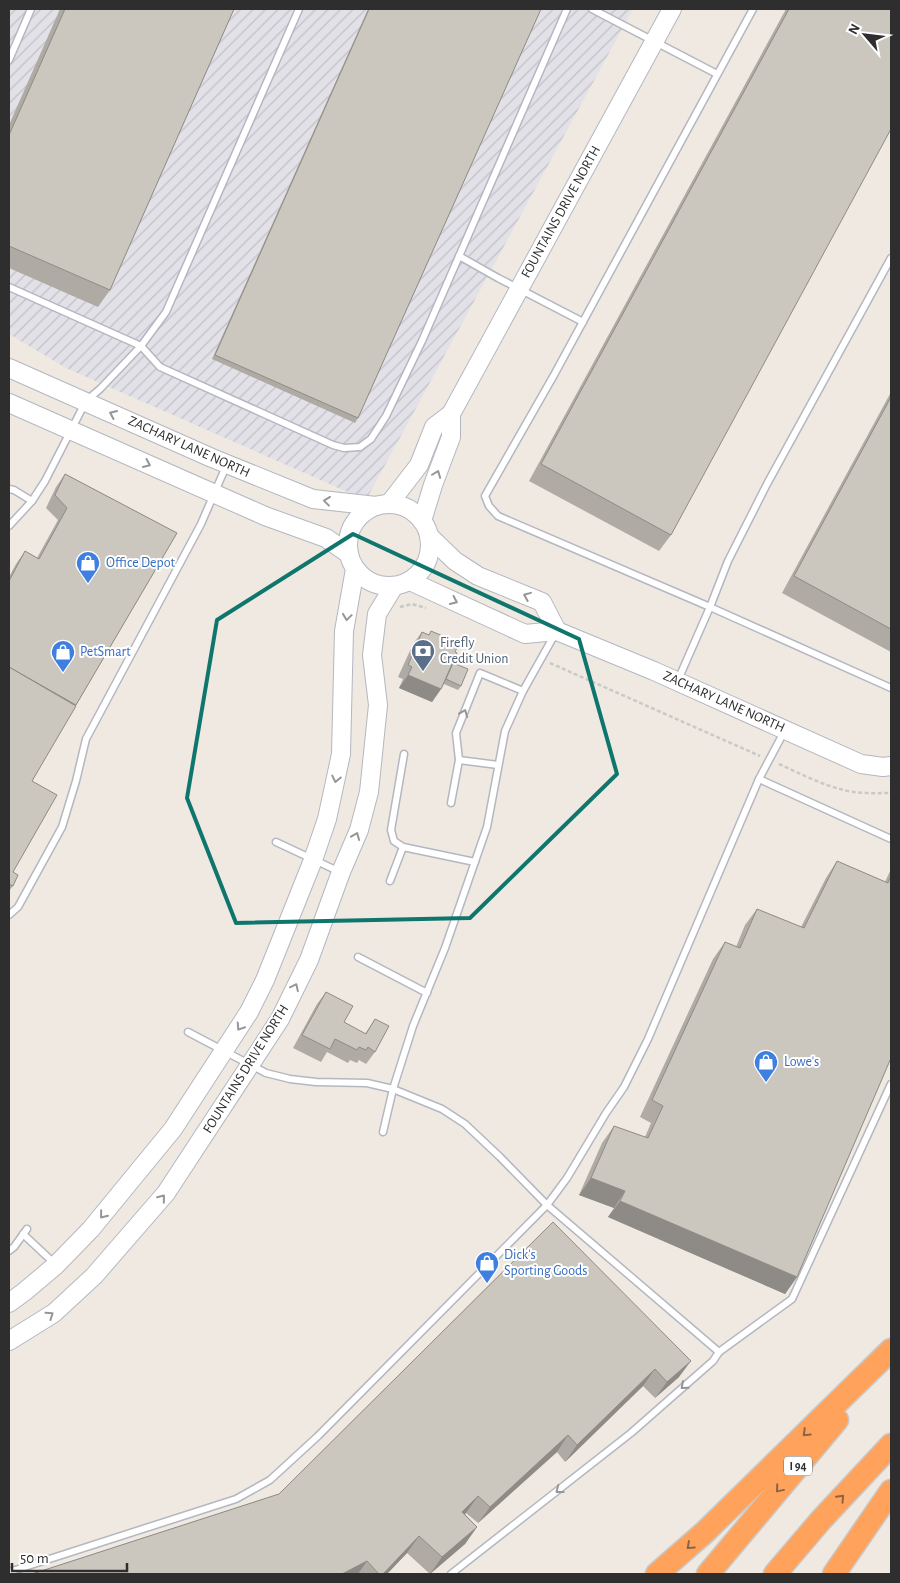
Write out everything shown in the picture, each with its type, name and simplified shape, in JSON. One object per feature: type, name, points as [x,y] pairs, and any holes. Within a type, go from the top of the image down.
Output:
[{"type":"highway","points":[[657,1574],[705,1532],[891,1350]]},
{"type":"highway","name":"I 94","points":[[708,1574],[830,1429],[891,1360]]},
{"type":"highway","points":[[775,1574],[820,1520],[891,1445]]},
{"type":"highway","points":[[834,1574],[891,1491]]},
{"type":"street","name":"FOUNTAINS DRIVE NORTH","points":[[382,505],[419,465],[434,427],[451,414],[672,9]]},
{"type":"street","name":"ZACHARY LANE NORTH","points":[[9,368],[227,464],[313,499],[382,505]]},
{"type":"street","points":[[9,403],[265,516],[326,538],[352,562],[363,577],[372,583],[383,586],[402,583],[420,572],[427,561],[430,549],[426,528]]},
{"type":"street","name":"FOUNTAINS DRIVE NORTH","points":[[426,528],[433,485],[451,437],[451,414]]},
{"type":"street","points":[[352,562],[348,542],[350,531],[356,520],[365,512],[382,505],[402,506],[413,512],[455,561],[478,576],[542,602],[557,631]]},
{"type":"street","name":"FOUNTAINS DRIVE NORTH","points":[[9,1303],[56,1265],[91,1229],[173,1129],[249,1012],[265,980],[313,860],[327,819],[341,754],[344,632],[352,562]]},
{"type":"street","name":"FOUNTAINS DRIVE NORTH","points":[[9,1341],[54,1313],[94,1276],[166,1194],[280,1019],[309,960],[341,872],[359,830],[369,792],[378,705],[372,655],[377,614],[402,583]]},
{"type":"street","name":"ZACHARY LANE NORTH","points":[[402,583],[524,634],[557,631],[678,681],[860,764],[891,766]]},
{"type":"lane","points":[[9,60],[31,9]]},
{"type":"lane","points":[[9,526],[32,501],[45,481],[86,402],[141,346],[166,312],[299,9]]},
{"type":"lane","points":[[9,287],[141,346],[160,368],[333,445],[344,448],[360,447],[371,439],[386,416],[422,341],[567,9]]},
{"type":"lane","points":[[592,9],[717,74]]},
{"type":"lane","points":[[753,9],[583,322],[485,496],[488,506],[498,516],[710,606],[891,688]]},
{"type":"lane","points":[[459,256],[583,322]]},
{"type":"lane","points":[[678,681],[728,561],[767,484],[891,258]]},
{"type":"lane","points":[[9,915],[18,907],[62,827],[86,739],[200,524],[227,464]]},
{"type":"lane","points":[[9,489],[32,501]]},
{"type":"lane","points":[[383,1132],[393,1089],[414,1026],[487,827],[505,731],[522,691],[557,631]]},
{"type":"lane","points":[[451,803],[459,760],[456,733],[480,673],[522,691]]},
{"type":"lane","points":[[9,1572],[236,1499],[270,1480],[318,1436],[547,1205],[567,1178],[624,1087],[648,1039],[758,779],[786,729]]},
{"type":"lane","points":[[404,754],[391,830],[394,841],[403,847],[475,862]]},
{"type":"lane","points":[[459,760],[498,765]]},
{"type":"lane","points":[[758,779],[891,839]]},
{"type":"lane","points":[[276,842],[341,872]]},
{"type":"lane","points":[[390,881],[403,847]]},
{"type":"lane","points":[[358,957],[427,994]]},
{"type":"lane","points":[[188,1032],[266,1073],[290,1079],[316,1082],[367,1083],[393,1089],[442,1109],[465,1124],[547,1205],[719,1352]]},
{"type":"lane","points":[[452,1574],[631,1433],[713,1361],[719,1352],[792,1300],[891,1084]]},
{"type":"lane","points":[[9,1251],[25,1232],[56,1265]]},
{"type":"path","points":[[396,613],[401,607],[412,604],[428,608]]},
{"type":"path","points":[[541,659],[819,782],[848,791],[891,793]]},
{"type":"highlighted area","points":[[353,534],[579,639],[617,774],[470,918],[236,923],[187,798],[217,620]]},
{"type":"shaded area","points":[[9,9],[633,9],[366,500],[66,368],[9,334]]},
{"type":"building","points":[[65,9],[234,9],[110,290],[9,246],[9,135]]},
{"type":"building","points":[[369,9],[541,9],[358,418],[215,355]]},
{"type":"building","points":[[789,9],[891,9],[891,129],[671,535],[541,464]]},
{"type":"building","points":[[891,397],[891,629],[794,576]]},
{"type":"building","points":[[65,474],[177,533],[76,705],[9,667],[9,581],[25,551],[39,559],[67,508],[55,495]]},
{"type":"building","name":"Firefly Credit Union","points":[[431,631],[459,643],[455,652],[457,653],[441,689],[408,675],[412,667],[408,665],[422,632],[429,635]]},
{"type":"building","points":[[453,663],[468,669],[461,686],[446,679]]},
{"type":"building","points":[[9,667],[76,706],[32,781],[57,795],[13,872],[18,875],[13,886],[9,884]]},
{"type":"building","name":"Lowe's","points":[[837,861],[888,883],[891,876],[891,1058],[797,1277],[620,1201],[625,1191],[591,1178],[614,1126],[648,1138],[663,1106],[652,1100],[725,942],[740,948],[757,909],[804,928]]},
{"type":"building","points":[[326,992],[353,1006],[344,1022],[366,1034],[375,1019],[389,1026],[375,1052],[368,1047],[366,1050],[359,1047],[357,1050],[335,1039],[330,1049],[302,1035]]},
{"type":"building","points":[[553,1222],[691,1361],[667,1382],[655,1369],[577,1445],[568,1435],[490,1507],[478,1496],[462,1512],[477,1527],[442,1557],[419,1536],[383,1574],[379,1574],[367,1561],[342,1574],[32,1574],[279,1494]]},
{"type":"place","name":"Office Depot","points":[[88,584]]},
{"type":"place","name":"Firefly Credit Union","points":[[423,672]]},
{"type":"place","name":"PetSmart","points":[[63,673]]},
{"type":"place","name":"Lowe's","points":[[766,1083]]},
{"type":"place","name":"Dick's Sporting Goods","points":[[487,1284]]}]
